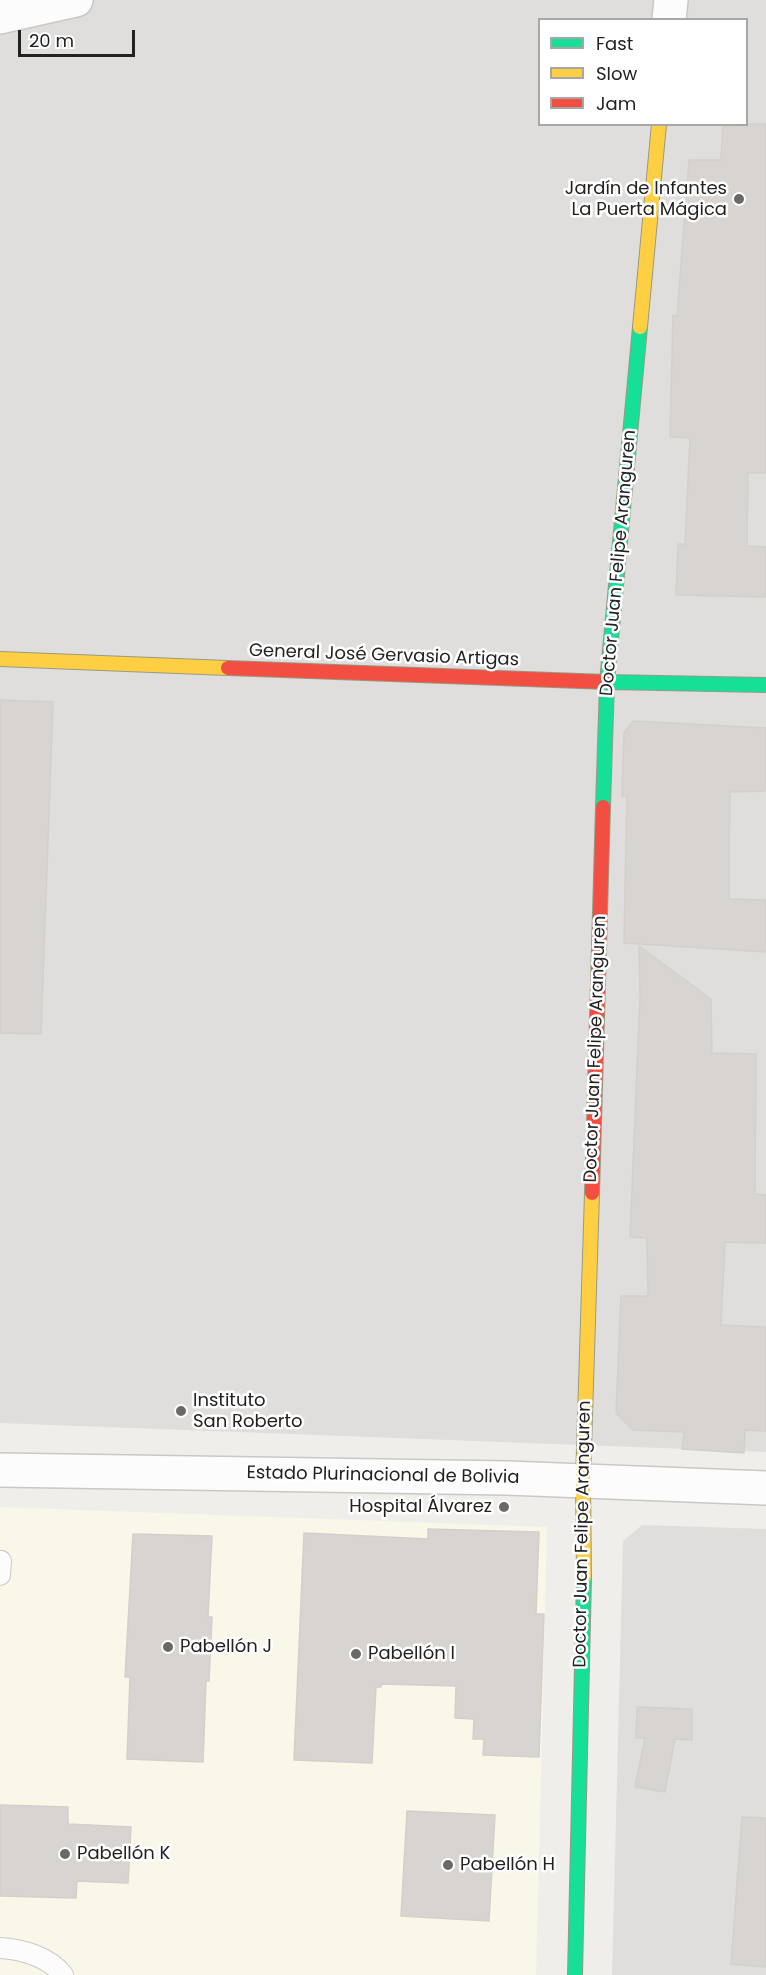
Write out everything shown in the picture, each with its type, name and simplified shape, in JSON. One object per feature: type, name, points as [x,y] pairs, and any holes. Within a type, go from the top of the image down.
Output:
[{"type":"street","points":[[0,17],[76,0]]},
{"type":"street","points":[[669,18],[671,0]]},
{"type":"street","name":"Doctor Juan Felipe Aranguren","points":[[575,1975],[585,1522],[583,1480],[607,682],[659,126]]},
{"type":"street","name":"General José Gervasio Artigas","points":[[0,659],[607,682],[766,685]]},
{"type":"street","name":"Estado Plurinacional de Bolivia","points":[[0,1470],[583,1480],[766,1488]]},
{"type":"lane","points":[[0,1948],[20,1949],[56,1966],[63,1975]]},
{"type":"shaded area","points":[[0,0],[766,0],[766,1452],[0,1423]]},
{"type":"shaded area","points":[[0,1507],[547,1527],[536,1975],[0,1975]]},
{"type":"shaded area","points":[[642,1525],[766,1529],[766,1975],[612,1975],[623,1541]]},
{"type":"building","points":[[766,124],[766,473],[748,473],[747,546],[766,547],[766,597],[676,595],[678,544],[685,544],[690,438],[670,437],[673,315],[677,316],[689,160],[721,160],[723,126]]},
{"type":"building","points":[[0,700],[53,702],[41,1034],[0,1033]]},
{"type":"building","points":[[633,721],[766,728],[766,791],[730,792],[729,899],[766,900],[766,952],[624,943],[627,796],[622,796],[624,733]]},
{"type":"building","points":[[639,946],[711,999],[712,1053],[756,1054],[755,1194],[766,1195],[766,1243],[725,1242],[721,1325],[766,1327],[766,1431],[745,1430],[744,1453],[682,1449],[684,1432],[633,1430],[616,1413],[621,1296],[648,1296],[647,1238],[630,1237],[640,996]]},
{"type":"building","points":[[428,1529],[539,1532],[536,1614],[544,1614],[539,1757],[483,1755],[484,1739],[473,1739],[474,1719],[455,1718],[456,1686],[381,1684],[381,1687],[376,1687],[372,1763],[294,1760],[304,1533],[428,1539]]},
{"type":"building","name":"Pabellón J","points":[[133,1534],[212,1536],[208,1617],[212,1617],[209,1681],[206,1681],[203,1762],[127,1759],[130,1677],[125,1677]]},
{"type":"building","points":[[637,1707],[692,1709],[692,1740],[675,1739],[665,1792],[635,1787],[645,1738],[636,1738]]},
{"type":"building","name":"Pabellón K","points":[[0,1805],[68,1807],[68,1824],[131,1827],[128,1883],[77,1881],[76,1898],[0,1896]]},
{"type":"building","name":"Pabellón H","points":[[407,1811],[495,1815],[489,1921],[401,1916]]},
{"type":"building","points":[[742,1817],[766,1818],[766,1967],[731,1964]]},
{"type":"traffic: fast","points":[[603,807],[607,682],[640,327]]},
{"type":"traffic: fast","points":[[607,682],[766,685]]},
{"type":"traffic: fast","points":[[575,1975],[584,1577]]},
{"type":"traffic: slow","points":[[640,327],[659,126]]},
{"type":"traffic: slow","points":[[0,659],[228,668]]},
{"type":"traffic: slow","points":[[584,1577],[583,1480],[592,1193]]},
{"type":"traffic: jam","points":[[228,668],[607,682]]},
{"type":"traffic: jam","points":[[592,1193],[603,807]]},
{"type":"place","name":"Jardín de Infantes La Puerta Mágica","points":[[739,199]]},
{"type":"place","name":"Instituto San Roberto","points":[[181,1411]]},
{"type":"place","name":"Hospital Álvarez","points":[[504,1507]]},
{"type":"place","name":"Pabellón J","points":[[168,1647]]},
{"type":"place","name":"Pabellón I","points":[[356,1654]]},
{"type":"place","name":"Pabellón K","points":[[65,1854]]},
{"type":"place","name":"Pabellón H","points":[[448,1865]]}]
